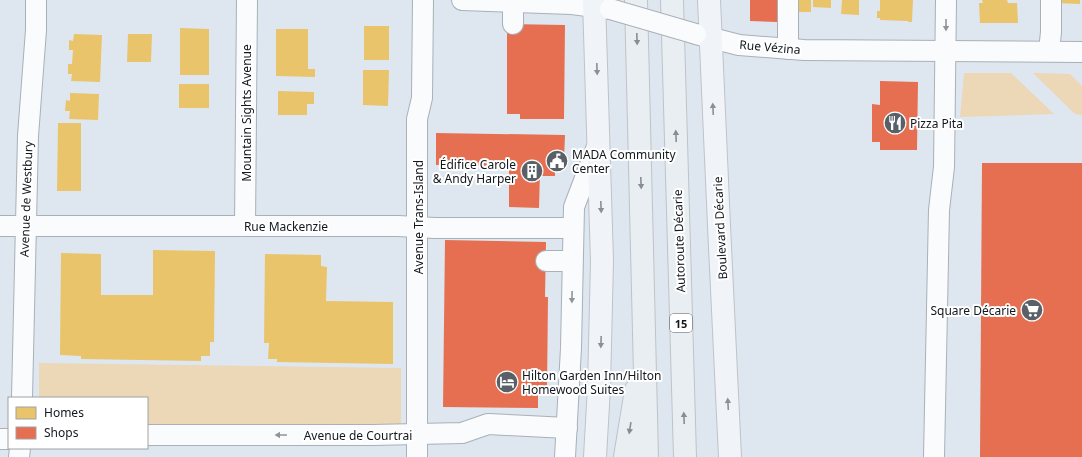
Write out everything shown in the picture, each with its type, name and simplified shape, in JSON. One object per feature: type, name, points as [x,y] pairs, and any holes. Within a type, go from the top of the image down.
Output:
[{"type":"highway","points":[[636,0],[647,457]]},
{"type":"highway","name":"Autoroute Décarie","points":[[672,0],[685,457]]},
{"type":"highway","points":[[625,457],[645,334]]},
{"type":"main road","name":"Boulevard Décarie","points":[[709,0],[703,36],[730,457]]},
{"type":"main road","points":[[595,457],[600,387],[602,261],[599,140],[600,5]]},
{"type":"street","name":"Avenue de Westbury","points":[[22,397],[28,114],[36,30],[36,0]]},
{"type":"street","name":"Mountain Sights Avenue","points":[[245,226],[247,0]]},
{"type":"street","name":"Avenue Trans-Island","points":[[417,457],[417,119],[422,98],[423,0]]},
{"type":"street","name":"Rue Vézina","points":[[462,0],[600,5],[703,36],[739,45],[788,49],[1082,52]]},
{"type":"street","points":[[788,0],[788,49]]},
{"type":"street","points":[[934,457],[939,210],[944,167],[946,0]]},
{"type":"street","points":[[1049,51],[1051,32],[1051,0]]},
{"type":"street","points":[[513,2],[513,24]]},
{"type":"street","points":[[565,457],[571,348],[574,207],[599,140]]},
{"type":"street","name":"Rue Mackenzie","points":[[0,226],[418,226],[450,228],[573,228]]},
{"type":"street","points":[[546,261],[572,261]]},
{"type":"street","name":"Avenue de Courtrai","points":[[148,435],[462,433],[488,424],[567,428]]},
{"type":"shaded area","points":[[964,73],[1011,73],[1054,114],[960,117]]},
{"type":"shaded area","points":[[1033,73],[1070,74],[1082,86],[1082,115],[1075,114]]},
{"type":"shaded area","points":[[39,363],[401,368],[401,428],[148,427],[148,397],[39,397]]},
{"type":"building: Homes","points":[[793,0],[811,0],[811,12],[793,12]]},
{"type":"building: Homes","points":[[813,0],[831,0],[831,8],[813,7]]},
{"type":"building: Homes","points":[[842,0],[859,0],[859,15],[841,14]]},
{"type":"building: Homes","points":[[880,0],[913,0],[912,22],[880,20],[880,18],[877,18],[877,11],[880,11]]},
{"type":"building: Homes","points":[[982,0],[1007,0],[1008,3],[1017,3],[1018,23],[980,23],[979,3],[983,3]]},
{"type":"building: Homes","points":[[1056,0],[1080,0],[1080,4],[1056,3]]},
{"type":"building: Homes","points":[[364,26],[389,26],[389,60],[364,60]]},
{"type":"building: Homes","points":[[180,28],[209,29],[209,75],[180,75]]},
{"type":"building: Homes","points":[[276,29],[308,29],[308,69],[315,69],[315,77],[276,76]]},
{"type":"building: Homes","points":[[74,34],[102,35],[100,82],[71,81],[72,74],[68,74],[68,64],[72,64],[73,50],[69,50],[69,40],[73,41]]},
{"type":"building: Homes","points":[[128,34],[152,34],[151,62],[127,62]]},
{"type":"building: Homes","points":[[363,70],[389,70],[388,106],[363,105]]},
{"type":"building: Homes","points":[[179,84],[209,84],[209,108],[179,108]]},
{"type":"building: Homes","points":[[278,91],[314,92],[314,104],[307,104],[307,115],[278,115]]},
{"type":"building: Homes","points":[[70,93],[99,94],[98,120],[69,119],[70,111],[65,111],[66,100],[70,101]]},
{"type":"building: Homes","points":[[58,123],[81,123],[81,191],[57,191]]},
{"type":"building: Homes","points":[[153,250],[215,251],[214,342],[210,342],[210,356],[201,356],[201,361],[81,359],[81,356],[60,355],[61,253],[101,254],[101,295],[153,295]]},
{"type":"building: Homes","points":[[265,254],[321,255],[321,266],[327,267],[326,301],[393,302],[393,364],[277,362],[277,359],[268,359],[269,343],[264,343]]},
{"type":"building: Shops","points":[[750,0],[777,0],[777,22],[750,21]]},
{"type":"building: Shops","points":[[507,24],[565,25],[564,119],[520,119],[520,114],[507,114]]},
{"type":"building: Shops","name":"Pizza Pita","points":[[880,81],[918,82],[917,150],[880,150],[880,142],[872,142],[872,104],[880,105]]},
{"type":"building: Shops","name":"Édifice Carole & Andy Harper","points":[[436,133],[565,135],[564,160],[560,160],[560,169],[555,169],[555,176],[542,176],[542,172],[540,172],[539,208],[509,207],[509,166],[436,165]]},
{"type":"building: Shops","name":"Square Décarie","points":[[982,163],[1082,163],[1082,457],[980,457]]},
{"type":"building: Shops","points":[[445,240],[546,242],[545,297],[548,297],[547,391],[538,391],[538,408],[443,407]]},
{"type":"place","name":"Pizza Pita","points":[[895,123]]},
{"type":"place","name":"MADA Community Center","points":[[557,161]]},
{"type":"place","name":"Édifice Carole & Andy Harper","points":[[532,171]]},
{"type":"place","name":"Square Décarie","points":[[1032,310]]},
{"type":"place","name":"Hilton Garden Inn/Hilton Homewood Suites","points":[[507,382]]}]
